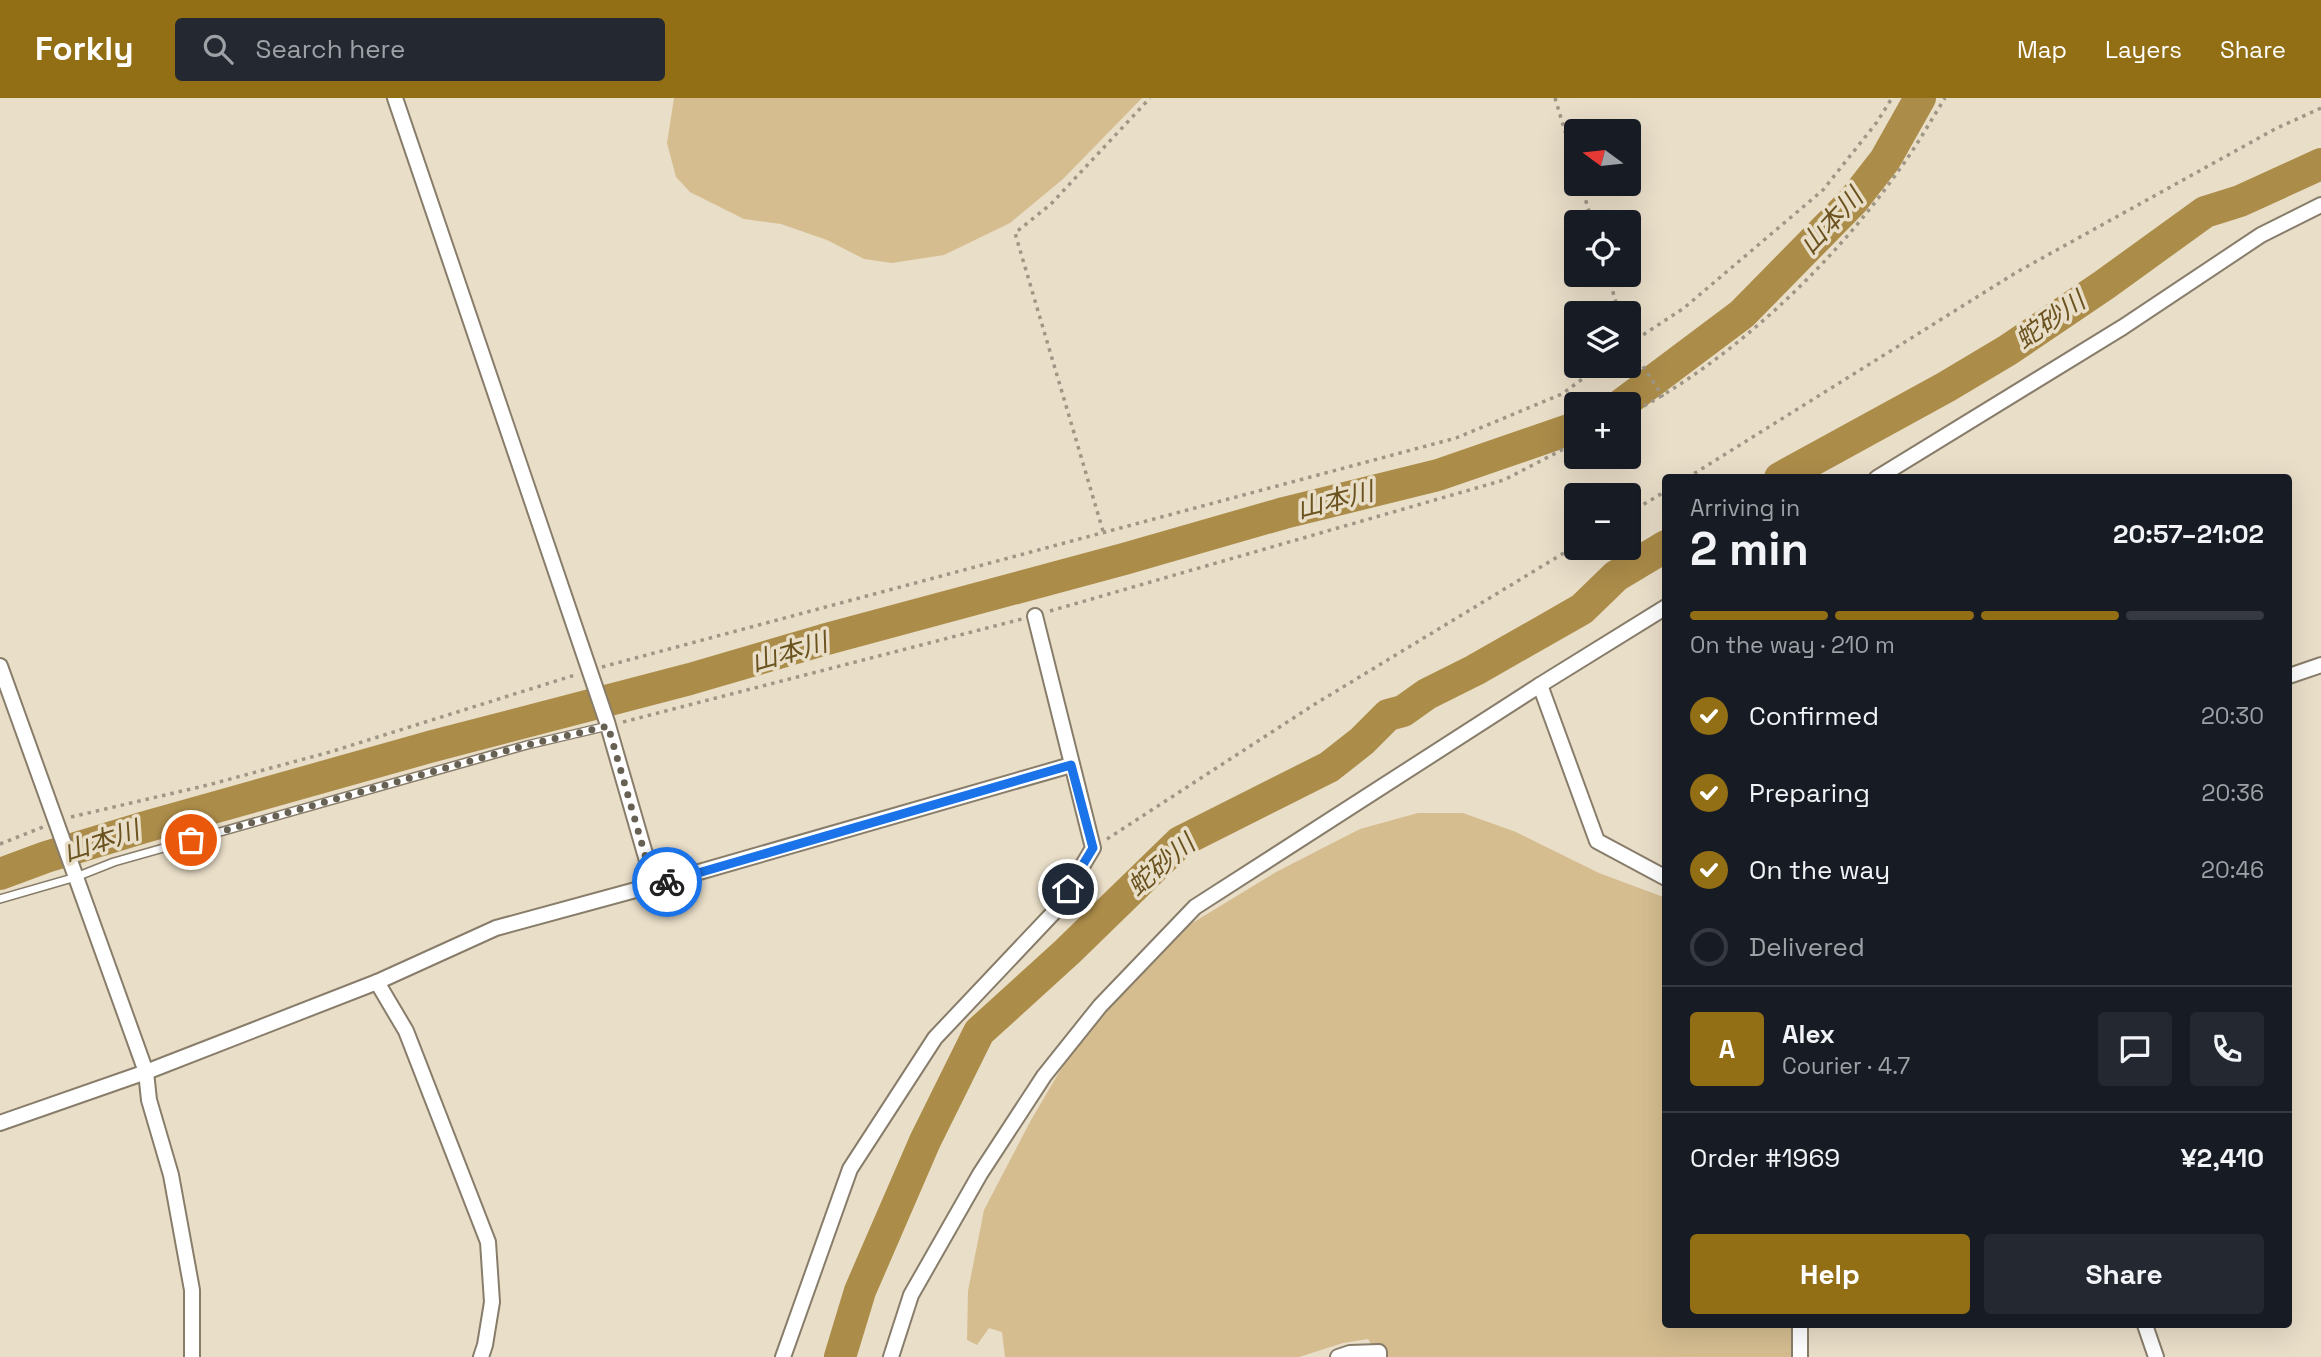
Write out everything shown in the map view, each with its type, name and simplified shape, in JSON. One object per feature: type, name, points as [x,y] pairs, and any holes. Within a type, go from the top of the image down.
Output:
[{"type":"street","points":[[395,98],[607,724],[654,886]]},
{"type":"street","points":[[1884,474],[2123,327],[2261,235],[2321,205]]},
{"type":"street","points":[[891,1357],[911,1295],[980,1174],[1044,1076],[1100,1006],[1195,907],[1662,609]]},
{"type":"street","points":[[783,1357],[850,1169],[935,1038],[1056,910],[1093,848],[1035,615]]},
{"type":"street","points":[[2292,675],[2321,665]]},
{"type":"street","points":[[0,666],[146,1072],[149,1100],[171,1175],[192,1290],[192,1357]]},
{"type":"street","points":[[1540,685],[1597,841],[1662,876]]},
{"type":"street","points":[[0,1123],[146,1072],[377,982],[496,928],[654,886],[1071,765]]},
{"type":"street","points":[[377,982],[406,1031],[488,1242],[492,1302],[481,1357]]},
{"type":"street","points":[[1800,1328],[1800,1357]]},
{"type":"street","points":[[2146,1328],[2156,1357]]},
{"type":"street","points":[[1338,1357],[1350,1353],[1379,1352],[1379,1357]]},
{"type":"lane","points":[[0,899],[127,858],[607,724]]},
{"type":"path","points":[[1103,531],[1015,233],[1051,204],[1150,98]]},
{"type":"path","points":[[1555,98],[1564,128]]},
{"type":"path","points":[[1641,336],[1684,308],[1823,190],[1877,122],[1892,98]]},
{"type":"path","points":[[1641,408],[1663,397],[1704,369],[1838,247],[1900,170],[1945,98]]},
{"type":"path","points":[[1693,474],[2017,272],[2275,129],[2321,108]]},
{"type":"path","points":[[1641,361],[1663,397]]},
{"type":"path","points":[[0,844],[103,808],[208,785],[330,752],[590,675],[1103,531],[1457,438],[1562,394],[1584,378]]},
{"type":"path","points":[[607,724],[1035,615],[1504,480],[1564,449]]},
{"type":"path","points":[[1641,506],[1662,493]]},
{"type":"path","points":[[1093,848],[1315,704],[1564,553]]},
{"type":"shaded area","points":[[674,98],[1142,98],[1063,179],[1010,223],[944,255],[892,263],[864,259],[827,240],[781,224],[744,219],[690,192],[676,177],[667,143]]},
{"type":"shaded area","points":[[1418,813],[1463,813],[1516,832],[1599,873],[1662,897],[1662,1328],[1791,1328],[1791,1357],[1379,1357],[1368,1339],[1343,1343],[1299,1357],[1005,1357],[1002,1332],[989,1328],[977,1345],[967,1340],[968,1291],[984,1210],[1031,1120],[1100,1003],[1189,925],[1276,872],[1360,829]]},
{"type":"waterway","name":"山本川","points":[[1638,392],[1742,314],[1853,201],[1885,160],[1920,98]]},
{"type":"waterway","name":"蛇砂川","points":[[1787,474],[2008,350],[2205,212],[2240,201],[2321,164]]},
{"type":"waterway","name":"山本川","points":[[0,874],[145,827],[433,746],[690,679],[1284,513],[1438,475],[1564,431]]},
{"type":"waterway","name":"蛇砂川","points":[[840,1357],[860,1291],[925,1141],[979,1032],[1067,952],[1180,842],[1329,767],[1362,741],[1388,715],[1403,711],[1427,694],[1582,609],[1616,576],[1662,548]]},
{"type":"way so far","points":[[191,840],[527,745],[608,726],[654,886],[667,882]]},
{"type":"route","points":[[667,882],[1071,765],[1093,848],[1068,889]]}]
